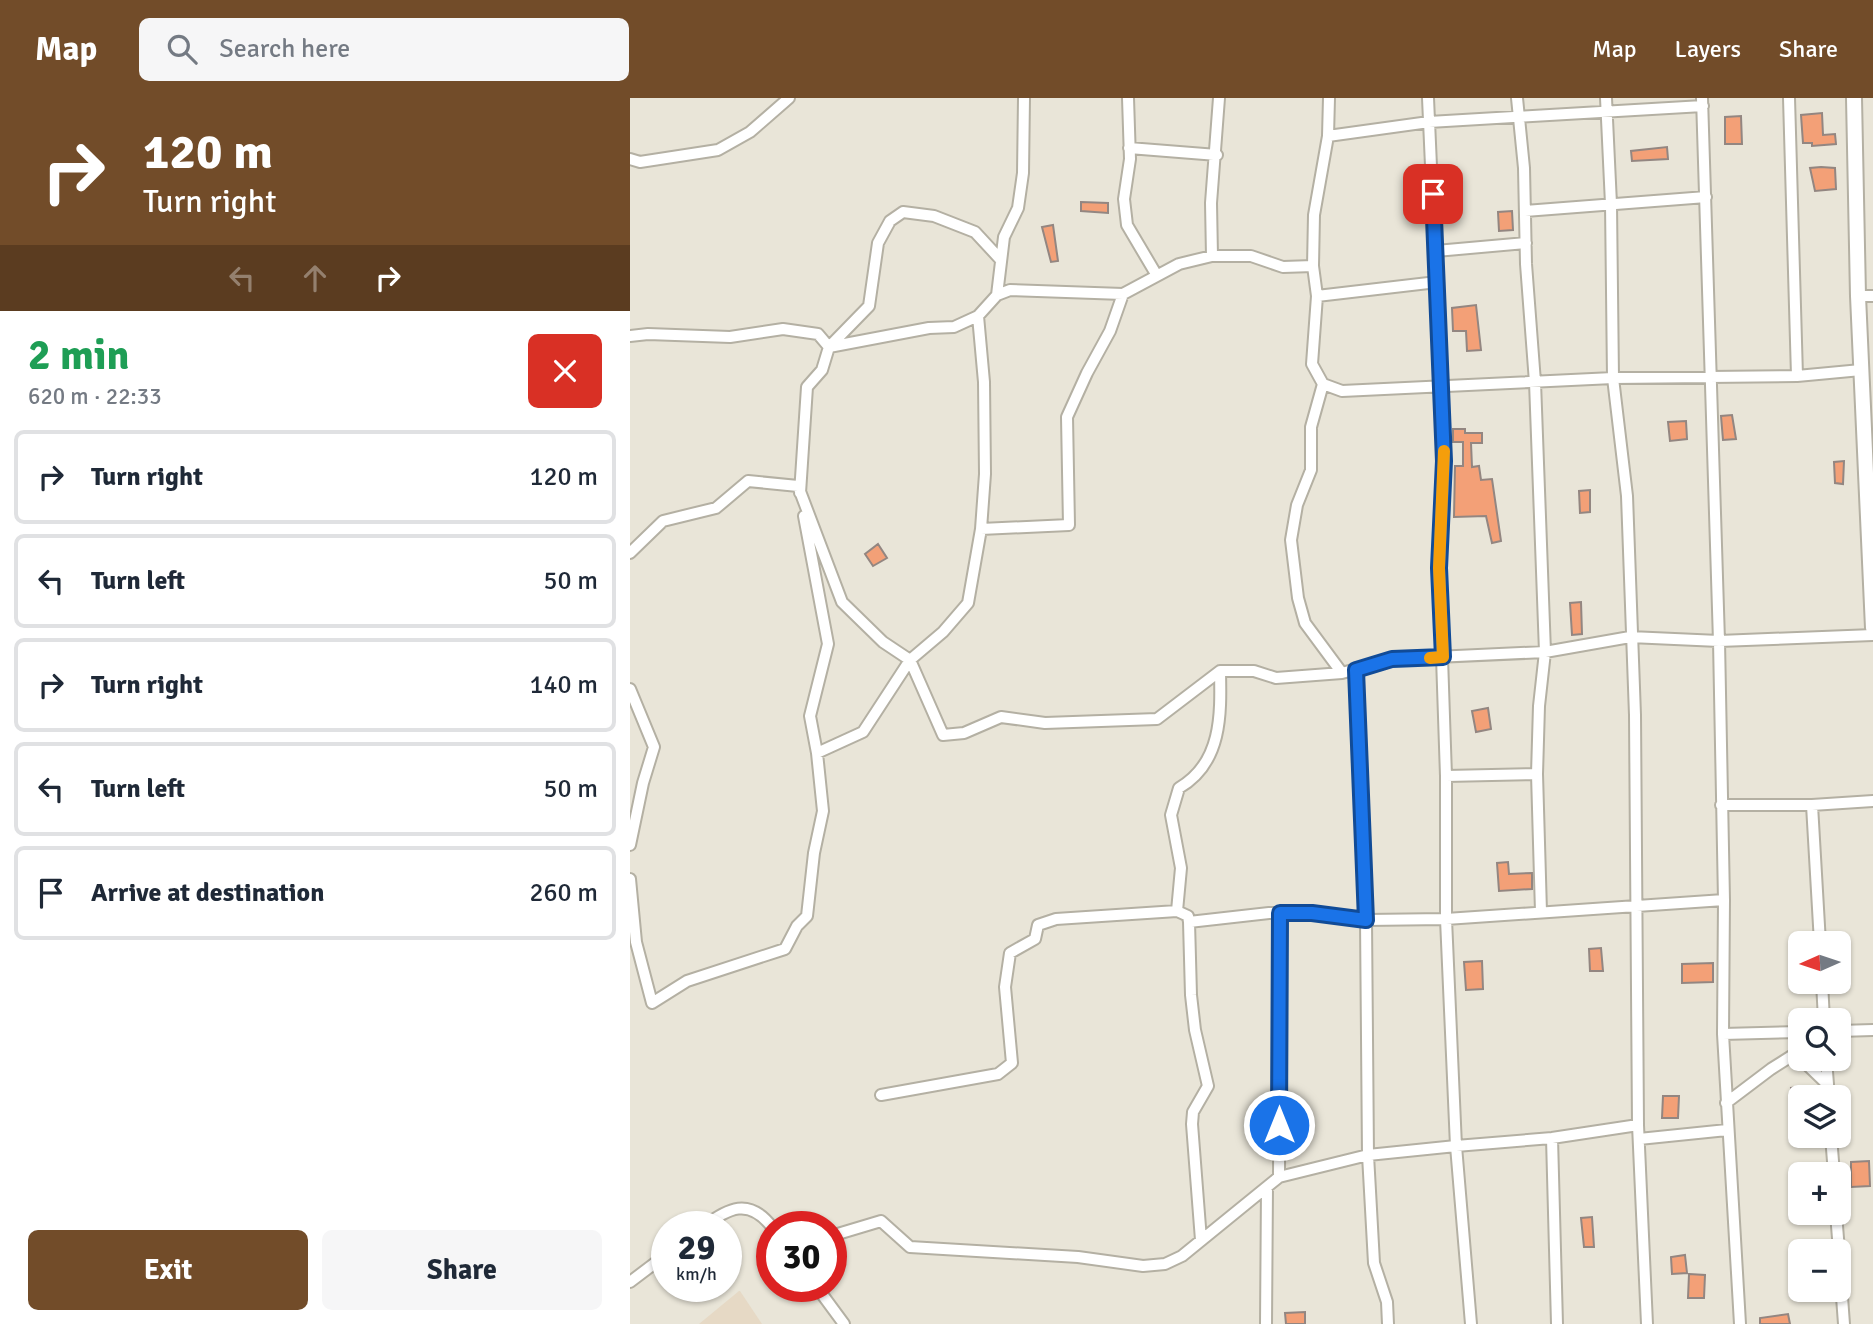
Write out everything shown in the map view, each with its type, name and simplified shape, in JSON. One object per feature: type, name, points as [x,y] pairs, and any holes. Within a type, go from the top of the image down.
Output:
[{"type":"street","points":[[630,159],[640,162],[718,150],[750,132],[789,98]]},
{"type":"street","points":[[997,295],[1004,237],[1018,208],[1023,173],[1024,98]]},
{"type":"street","points":[[1128,98],[1129,148],[1124,199],[1127,225],[1131,236],[1156,274]]},
{"type":"street","points":[[1212,256],[1211,203],[1217,155],[1219,98]]},
{"type":"street","points":[[1329,98],[1328,136],[1314,215],[1313,266],[1317,296],[1312,364],[1322,384],[1311,426],[1311,470],[1297,505],[1291,540],[1298,597],[1306,623],[1342,673]]},
{"type":"street","points":[[1428,98],[1444,461],[1439,568],[1446,776],[1446,919],[1456,1146],[1471,1324]]},
{"type":"street","points":[[1517,98],[1535,382],[1545,652],[1539,706],[1537,775],[1541,912]]},
{"type":"street","points":[[1606,98],[1611,204],[1613,377],[1627,496],[1634,715],[1638,1125],[1647,1324]]},
{"type":"street","points":[[1788,98],[1797,376]]},
{"type":"street","points":[[1854,98],[1866,296],[1861,370],[1869,463],[1873,628]]},
{"type":"street","points":[[1328,136],[1429,122],[1606,112],[1702,102],[1712,378],[1724,900],[1723,1034],[1740,1324]]},
{"type":"street","points":[[1129,148],[1217,155]]},
{"type":"street","points":[[1525,211],[1706,197]]},
{"type":"street","points":[[630,878],[636,942],[652,1003],[687,981],[785,948],[797,926],[807,916],[814,853],[823,811],[810,716],[828,644],[798,486],[805,439],[807,387],[822,370],[829,347],[869,306],[877,243],[890,221],[903,212],[934,216],[975,232],[1000,259]]},
{"type":"street","points":[[1436,251],[1525,243]]},
{"type":"street","points":[[829,347],[929,328],[954,327],[978,316],[997,295],[1017,289],[1123,294],[1179,264],[1212,256],[1251,256],[1283,267],[1313,266]]},
{"type":"street","points":[[1317,296],[1437,282]]},
{"type":"street","points":[[981,529],[1069,525],[1068,417],[1087,373],[1110,331],[1123,294]]},
{"type":"street","points":[[817,752],[863,732],[910,660],[943,632],[968,603],[981,529],[985,474],[984,382],[978,316]]},
{"type":"street","points":[[630,336],[648,334],[730,337],[783,329],[818,334],[829,347]]},
{"type":"street","points":[[1322,384],[1342,391],[1441,388],[1613,377],[1797,376],[1861,370]]},
{"type":"street","points":[[630,552],[663,521],[716,508],[748,481],[798,486]]},
{"type":"street","points":[[798,486],[842,602],[883,642],[910,660],[943,735],[964,733],[1001,717],[1045,723],[1157,719],[1220,671],[1254,671],[1276,678],[1342,673],[1392,659],[1545,652],[1630,638],[1718,641],[1873,635]]},
{"type":"street","points":[[1356,670],[1366,920],[1368,1155],[1374,1263],[1387,1301],[1388,1324]]},
{"type":"street","points":[[1177,911],[1181,868],[1171,815],[1179,788],[1195,778],[1209,760],[1221,720],[1220,671]]},
{"type":"street","points":[[630,689],[654,747],[643,783],[630,845]]},
{"type":"street","points":[[1446,776],[1537,775]]},
{"type":"street","points":[[1721,805],[1812,805],[1873,801]]},
{"type":"street","points":[[1812,805],[1819,931]]},
{"type":"street","points":[[1189,922],[1250,913],[1312,913],[1366,920],[1446,919],[1724,900]]},
{"type":"street","points":[[881,1095],[998,1074],[1012,1063],[1005,987],[1010,953],[1035,939],[1038,925],[1056,919],[1177,911],[1188,916],[1195,1030],[1208,1086],[1193,1112],[1192,1124],[1201,1240]]},
{"type":"street","points":[[1279,1177],[1280,913]]},
{"type":"street","points":[[1851,1031],[1873,1030]]},
{"type":"street","points":[[1723,1034],[1788,1032]]},
{"type":"street","points":[[1726,1104],[1771,1069],[1788,1061]]},
{"type":"street","points":[[1812,1071],[1823,1085]]},
{"type":"street","points":[[847,1231],[881,1221],[899,1240],[910,1247],[1078,1257],[1143,1266],[1165,1265],[1182,1256],[1279,1177],[1368,1155],[1552,1138],[1638,1125]]},
{"type":"street","points":[[1639,1139],[1727,1130]]},
{"type":"street","points":[[1552,1138],[1557,1324]]},
{"type":"street","points":[[1266,1324],[1267,1187]]},
{"type":"street","points":[[728,1211],[738,1207],[756,1213]]},
{"type":"street","points":[[630,1282],[651,1266]]},
{"type":"street","points":[[828,1302],[844,1324]]},
{"type":"street","points":[[1842,1302],[1844,1324]]},
{"type":"shaded area","points":[[742,1294],[762,1324],[699,1324],[726,1302],[742,1302]]},
{"type":"building","points":[[1822,113],[1823,135],[1835,134],[1836,144],[1812,146],[1812,143],[1803,143],[1801,115]]},
{"type":"building","points":[[1741,116],[1742,144],[1725,144],[1725,117]]},
{"type":"building","points":[[1667,147],[1668,159],[1632,161],[1631,151]]},
{"type":"building","points":[[1810,168],[1835,168],[1836,189],[1815,191]]},
{"type":"building","points":[[1081,202],[1108,203],[1108,213],[1081,211]]},
{"type":"building","points":[[1512,211],[1513,230],[1499,231],[1498,212]]},
{"type":"building","points":[[1053,225],[1058,261],[1051,262],[1042,227]]},
{"type":"building","points":[[1476,305],[1481,350],[1467,351],[1466,331],[1453,331],[1452,308]]},
{"type":"building","points":[[1732,415],[1736,439],[1723,440],[1721,416]]},
{"type":"building","points":[[1686,421],[1687,439],[1670,441],[1668,422]]},
{"type":"building","points":[[1453,429],[1465,429],[1465,433],[1482,433],[1482,443],[1471,443],[1472,467],[1479,466],[1481,480],[1492,479],[1501,541],[1492,543],[1486,516],[1454,517],[1455,466],[1463,466],[1463,442],[1453,442]]},
{"type":"building","points":[[1844,461],[1843,484],[1835,483],[1834,462]]},
{"type":"building","points":[[1590,490],[1590,512],[1580,513],[1579,491]]},
{"type":"building","points":[[878,544],[887,558],[873,566],[865,554]]},
{"type":"building","points":[[1581,602],[1582,634],[1572,635],[1570,603]]},
{"type":"building","points":[[1488,708],[1491,729],[1476,732],[1472,711]]},
{"type":"building","points":[[1508,862],[1509,874],[1532,873],[1532,889],[1499,891],[1497,863]]},
{"type":"building","points":[[1601,948],[1603,971],[1590,971],[1589,949]]},
{"type":"building","points":[[1482,961],[1483,989],[1466,990],[1464,962]]},
{"type":"building","points":[[1713,963],[1713,982],[1682,983],[1682,964]]},
{"type":"building","points":[[1663,1096],[1679,1096],[1678,1118],[1662,1118]]},
{"type":"building","points":[[1869,1161],[1870,1186],[1851,1187],[1851,1162]]},
{"type":"building","points":[[1592,1217],[1594,1247],[1584,1247],[1581,1218]]},
{"type":"building","points":[[1685,1255],[1687,1273],[1672,1274],[1671,1257]]},
{"type":"building","points":[[1689,1274],[1705,1275],[1704,1298],[1688,1298]]},
{"type":"building","points":[[1305,1312],[1305,1324],[1286,1324],[1285,1313]]},
{"type":"building","points":[[1788,1314],[1790,1324],[1760,1324],[1760,1318]]},
{"type":"slow traffic","points":[[1430,658],[1443,657],[1439,568],[1444,451]]},
{"type":"route","points":[[1279,1125],[1280,913],[1312,913],[1366,920],[1356,670],[1392,659],[1443,657],[1439,568],[1444,461],[1433,194]]}]
